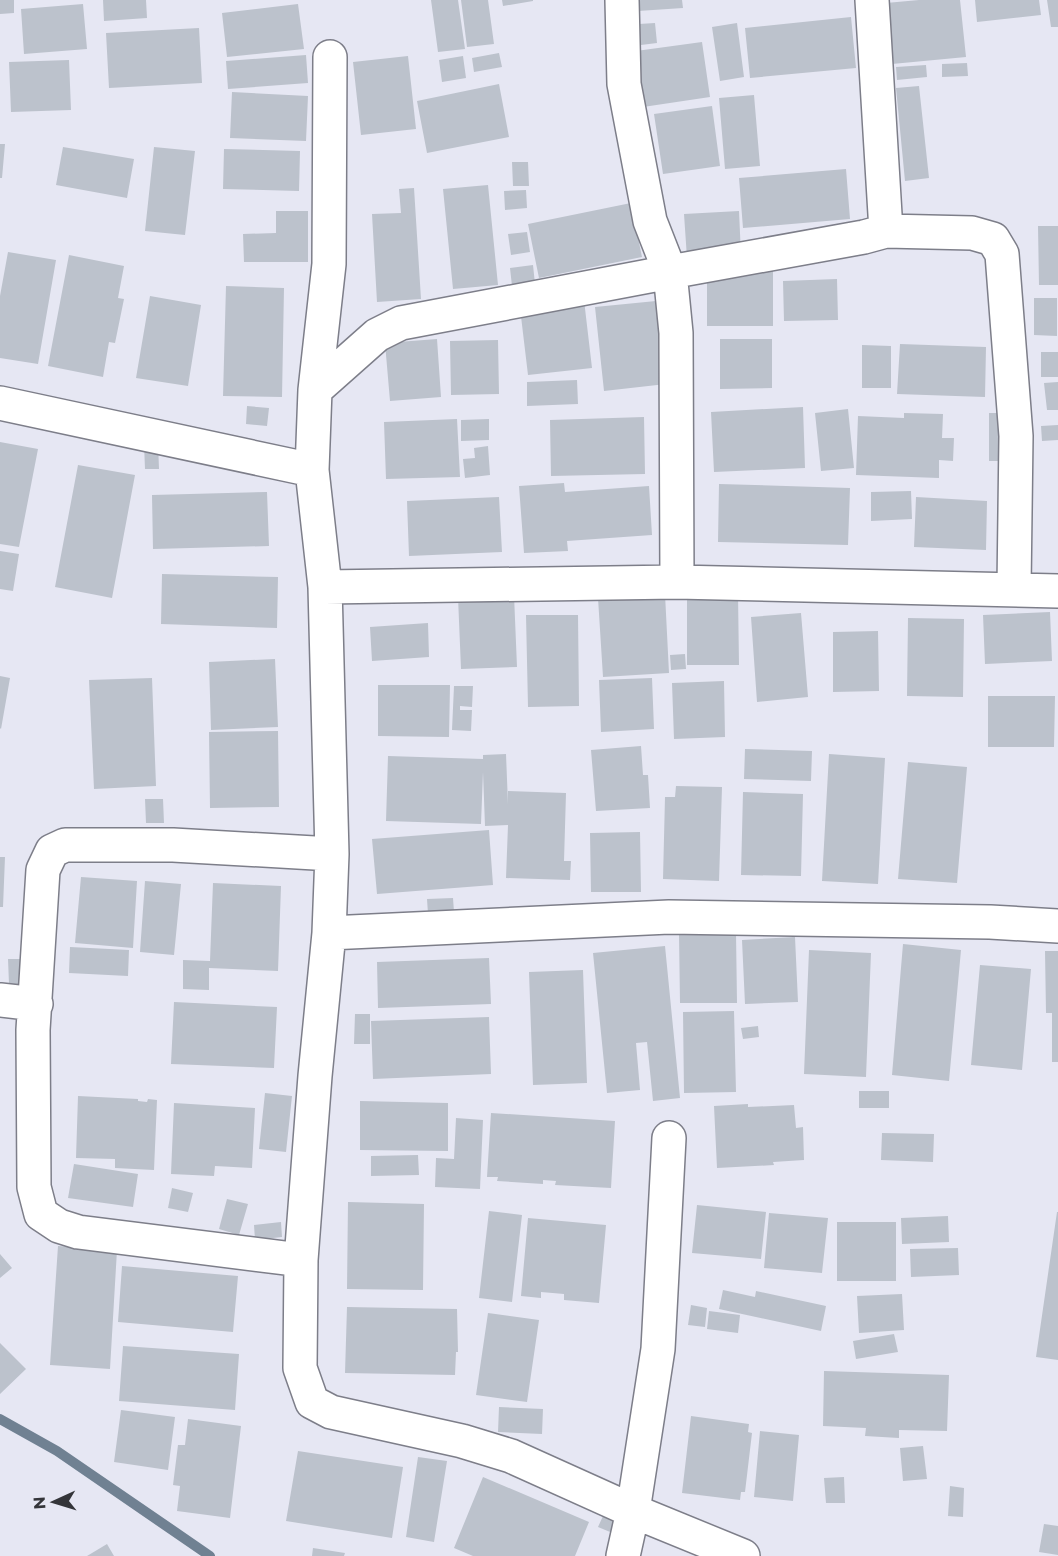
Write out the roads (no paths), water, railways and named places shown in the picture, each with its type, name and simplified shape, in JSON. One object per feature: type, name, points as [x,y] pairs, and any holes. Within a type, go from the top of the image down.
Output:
[{"type":"street","points":[[622,0],[624,84],[650,221],[670,272],[676,333],[677,582]]},
{"type":"street","points":[[872,0],[886,231]]},
{"type":"street","points":[[330,57],[329,264],[315,390],[312,470],[325,587],[332,854],[329,933],[301,1260],[300,1368],[312,1402],[331,1412],[462,1442],[511,1456],[633,1511],[743,1556]]},
{"type":"street","points":[[315,390],[377,335],[401,323],[886,231],[972,233],[993,239],[1002,254],[1016,436],[1014,588]]},
{"type":"street","points":[[0,403],[312,470]]},
{"type":"street","points":[[325,587],[677,582],[1014,588],[1058,591]]},
{"type":"street","points":[[301,1260],[78,1232],[59,1226],[41,1214],[34,1187],[33,1030],[43,870],[52,851],[65,844],[173,845],[332,854]]},
{"type":"street","points":[[329,933],[669,917],[990,922],[1058,926]]},
{"type":"street","points":[[0,999],[36,1004]]},
{"type":"street","points":[[623,1556],[633,1511],[658,1349],[669,1138]]},
{"type":"waterway","points":[[0,1419],[57,1451],[210,1556]]}]
